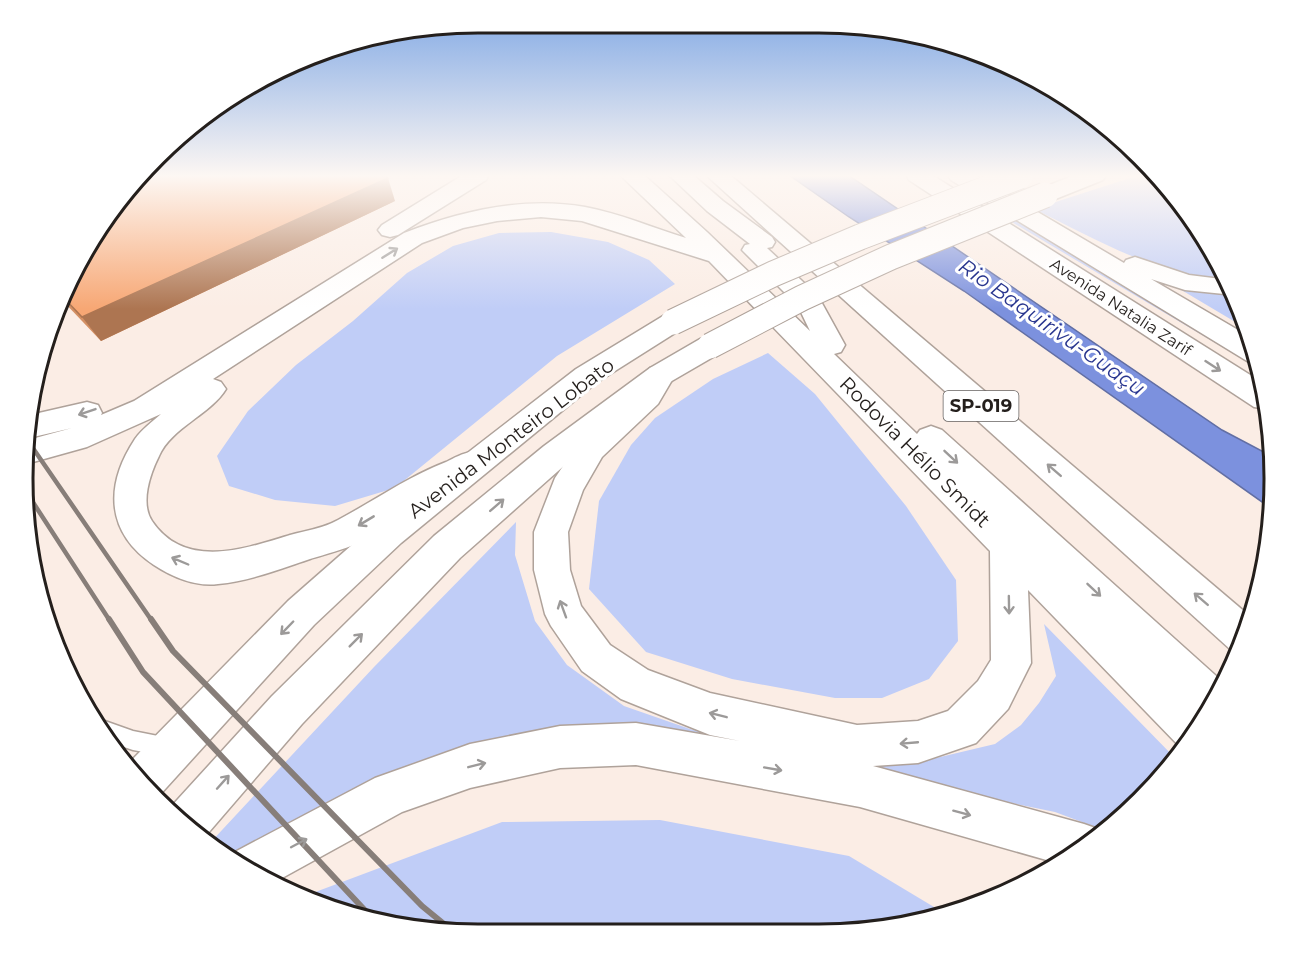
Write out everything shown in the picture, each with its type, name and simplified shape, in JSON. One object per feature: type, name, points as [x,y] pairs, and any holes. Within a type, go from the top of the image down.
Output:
[{"type":"main road","points":[[36,425],[68,419],[94,410],[140,388],[407,220]]},
{"type":"main road","points":[[34,450],[76,439],[145,409],[413,238],[466,220]]},
{"type":"main road","points":[[603,220],[718,256]]},
{"type":"main road","name":"Rodovia Hélio Smidt","points":[[679,220],[1189,726]]},
{"type":"main road","name":"Rodovia Hélio Smidt","points":[[700,220],[831,345],[1207,695]]},
{"type":"main road","points":[[726,220],[740,237],[809,302],[831,345]]},
{"type":"main road","points":[[734,220],[752,232],[822,297],[890,327]]},
{"type":"main road","name":"SP-019","points":[[750,220],[890,327],[1237,630]]},
{"type":"main road","name":"Avenida Monteiro Lobato","points":[[147,776],[302,613],[388,532],[586,376],[673,322],[784,269],[910,220]]},
{"type":"main road","name":"Avenida Monteiro Lobato","points":[[191,818],[287,710],[447,548],[555,455],[660,375],[802,298],[891,257],[984,220]]},
{"type":"main road","name":"Avenida Natalia Zarif","points":[[986,220],[1255,393]]},
{"type":"main road","name":"Avenida Natalia Zarif","points":[[1031,220],[1244,346]]},
{"type":"main road","points":[[1048,230],[1157,274],[1185,282],[1220,287]]},
{"type":"main road","points":[[340,285],[180,413],[147,446],[133,477],[130,509],[136,527],[150,544],[181,564],[216,569],[256,561],[346,534],[430,482],[472,464]]},
{"type":"main road","points":[[660,375],[647,397],[591,449],[567,487],[550,532],[552,570],[564,614],[596,657],[635,685],[710,714],[857,746],[918,742],[961,728],[993,695],[1011,663],[1008,546]]},
{"type":"main road","points":[[258,865],[391,794],[470,766],[560,747],[636,744],[860,785],[1072,845]]},
{"type":"lane","points":[[115,736],[144,744],[175,746]]},
{"type":"shaded area","points":[[1008,220],[1021,220],[1245,349],[1249,363]]},
{"type":"shaded area","points":[[1056,220],[1181,220],[1218,280],[1153,264]]},
{"type":"shaded area","points":[[551,232],[608,242],[649,260],[675,284],[557,356],[395,488],[335,506],[275,500],[229,486],[217,456],[248,411],[296,365],[353,321],[407,273],[453,246],[499,233]]},
{"type":"shaded area","points":[[1168,282],[1201,292],[1224,295],[1235,322]]},
{"type":"shaded area","points":[[768,353],[815,394],[906,506],[956,580],[958,641],[929,679],[882,698],[835,698],[732,679],[646,652],[589,589],[599,501],[631,445],[655,418],[713,379]]},
{"type":"shaded area","points":[[516,522],[515,555],[535,621],[567,665],[624,706],[690,729],[749,745],[866,763],[936,758],[995,744],[1021,725],[1039,703],[1056,676],[1044,624],[1170,753],[1134,794],[1096,827],[1055,812],[1002,801],[597,739],[248,859],[215,838],[374,667]]},
{"type":"shaded area","points":[[660,820],[849,856],[936,908],[877,920],[848,923],[478,924],[420,920],[392,915],[363,909],[314,892],[502,822]]},
{"type":"water","name":"Rio Baquirivu-Guaçu","points":[[853,220],[914,220],[1222,430],[1263,452],[1263,503],[964,291]]},
{"type":"building","points":[[116,220],[296,220],[82,317],[69,303],[93,256]]},
{"type":"railway","points":[[34,450],[152,621]]},
{"type":"railway","points":[[34,504],[110,621]]},
{"type":"railway","points":[[109,619],[143,672],[364,909]]},
{"type":"railway","points":[[151,619],[173,651],[422,906],[442,922]]}]
